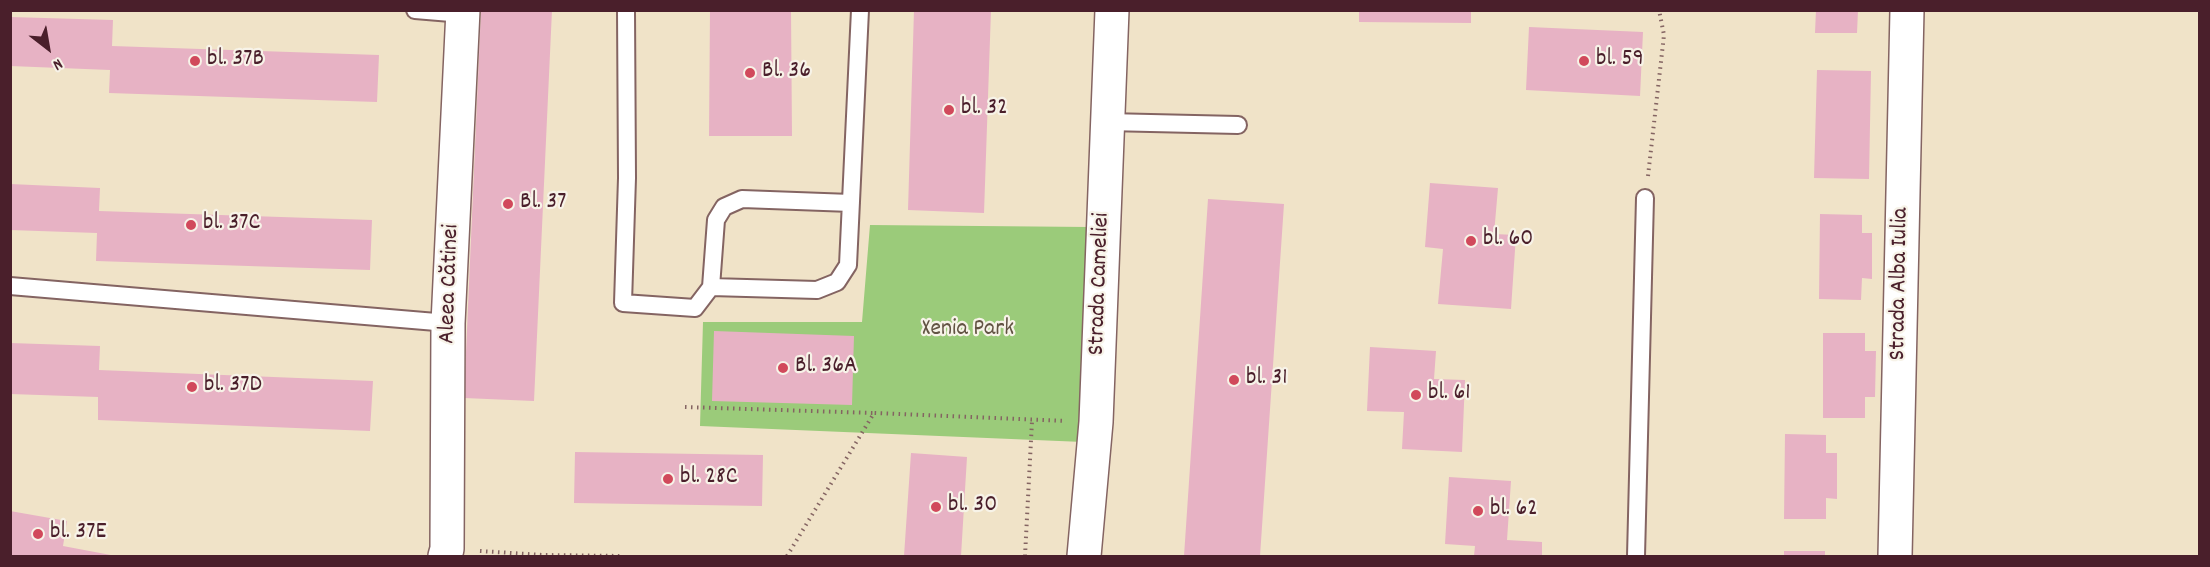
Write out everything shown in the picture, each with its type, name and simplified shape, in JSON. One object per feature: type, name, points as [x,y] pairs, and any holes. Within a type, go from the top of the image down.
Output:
[{"type":"street","name":"Strada Cameliei","points":[[1084,556],[1096,422],[1112,10]]},
{"type":"street","name":"Strada Alba Iulia","points":[[1895,556],[1907,10]]},
{"type":"street","name":"Aleea Cătinei","points":[[446,553],[448,323],[463,12]]},
{"type":"lane","points":[[415,10],[463,12]]},
{"type":"lane","points":[[626,10],[627,178],[623,303],[695,308],[711,287],[716,220],[724,207],[742,199],[851,203]]},
{"type":"lane","points":[[711,287],[817,290],[837,282],[848,265],[860,10]]},
{"type":"lane","points":[[1107,122],[1238,125]]},
{"type":"lane","points":[[1636,556],[1645,198]]},
{"type":"lane","points":[[10,286],[448,323]]},
{"type":"path","points":[[1645,198],[1664,35],[1659,10]]},
{"type":"path","points":[[685,407],[1096,422]]},
{"type":"path","points":[[787,556],[874,413]]},
{"type":"path","points":[[1025,556],[1032,421]]},
{"type":"path","points":[[446,553],[623,556]]},
{"type":"green space","name":"Xenia Park","points":[[870,225],[1089,227],[1083,442],[700,426],[703,322],[862,322]]},
{"type":"building","name":"Bl. 37","points":[[481,10],[552,10],[534,401],[464,398]]},
{"type":"building","name":"Bl. 36","points":[[710,10],[791,10],[792,136],[709,136]]},
{"type":"building","name":"bl. 32","points":[[914,10],[991,10],[984,213],[908,210]]},
{"type":"building","points":[[1359,10],[1471,10],[1471,23],[1359,22]]},
{"type":"building","points":[[1816,10],[1858,10],[1857,33],[1815,33]]},
{"type":"building","name":"bl. 37B","points":[[10,17],[113,20],[112,46],[379,55],[377,102],[109,93],[110,70],[10,66]]},
{"type":"building","name":"bl. 59","points":[[1529,27],[1643,32],[1640,96],[1526,90]]},
{"type":"building","points":[[1817,70],[1871,71],[1869,179],[1814,178]]},
{"type":"building","name":"bl. 60","points":[[1430,183],[1498,188],[1494,234],[1516,235],[1511,309],[1438,304],[1443,249],[1425,247]]},
{"type":"building","name":"bl. 37C","points":[[10,184],[100,188],[99,211],[372,220],[370,270],[96,261],[97,233],[10,230]]},
{"type":"building","name":"bl. 31","points":[[1208,199],[1284,204],[1260,556],[1184,556]]},
{"type":"building","points":[[1820,214],[1862,215],[1862,233],[1872,233],[1872,279],[1862,278],[1861,300],[1819,299]]},
{"type":"building","name":"Bl. 36A","points":[[714,331],[854,336],[852,405],[712,401]]},
{"type":"building","points":[[1823,333],[1865,333],[1865,351],[1876,351],[1875,397],[1865,397],[1865,418],[1823,418]]},
{"type":"building","name":"bl. 37D","points":[[10,343],[100,346],[99,370],[373,381],[370,431],[98,420],[98,397],[10,394]]},
{"type":"building","name":"bl. 61","points":[[1370,347],[1436,351],[1434,379],[1465,380],[1462,452],[1402,449],[1404,412],[1367,411]]},
{"type":"building","points":[[1785,434],[1826,435],[1826,453],[1837,453],[1837,499],[1826,498],[1826,519],[1784,519]]},
{"type":"building","name":"bl. 28C","points":[[575,452],[763,455],[762,506],[574,503]]},
{"type":"building","name":"bl. 30","points":[[911,453],[967,457],[961,556],[904,556]]},
{"type":"building","name":"bl. 62","points":[[1449,477],[1511,481],[1507,540],[1542,542],[1542,556],[1474,556],[1475,546],[1445,544]]},
{"type":"building","name":"bl. 37E","points":[[10,511],[67,521],[63,546],[116,556],[10,556]]},
{"type":"building","points":[[1784,551],[1825,551],[1825,556],[1784,556]]},
{"type":"place","name":"bl. 37B","points":[[195,61]]},
{"type":"place","name":"bl. 59","points":[[1584,61]]},
{"type":"place","name":"Bl. 36","points":[[750,73]]},
{"type":"place","name":"bl. 32","points":[[949,110]]},
{"type":"place","name":"Bl. 37","points":[[508,204]]},
{"type":"place","name":"bl. 37C","points":[[191,225]]},
{"type":"place","name":"bl. 60","points":[[1471,241]]},
{"type":"place","name":"Bl. 36A","points":[[783,368]]},
{"type":"place","name":"bl. 31","points":[[1234,380]]},
{"type":"place","name":"bl. 37D","points":[[192,387]]},
{"type":"place","name":"bl. 61","points":[[1416,395]]},
{"type":"place","name":"bl. 28C","points":[[668,479]]},
{"type":"place","name":"bl. 30","points":[[936,507]]},
{"type":"place","name":"bl. 62","points":[[1478,511]]},
{"type":"place","name":"bl. 37E","points":[[38,534]]}]
